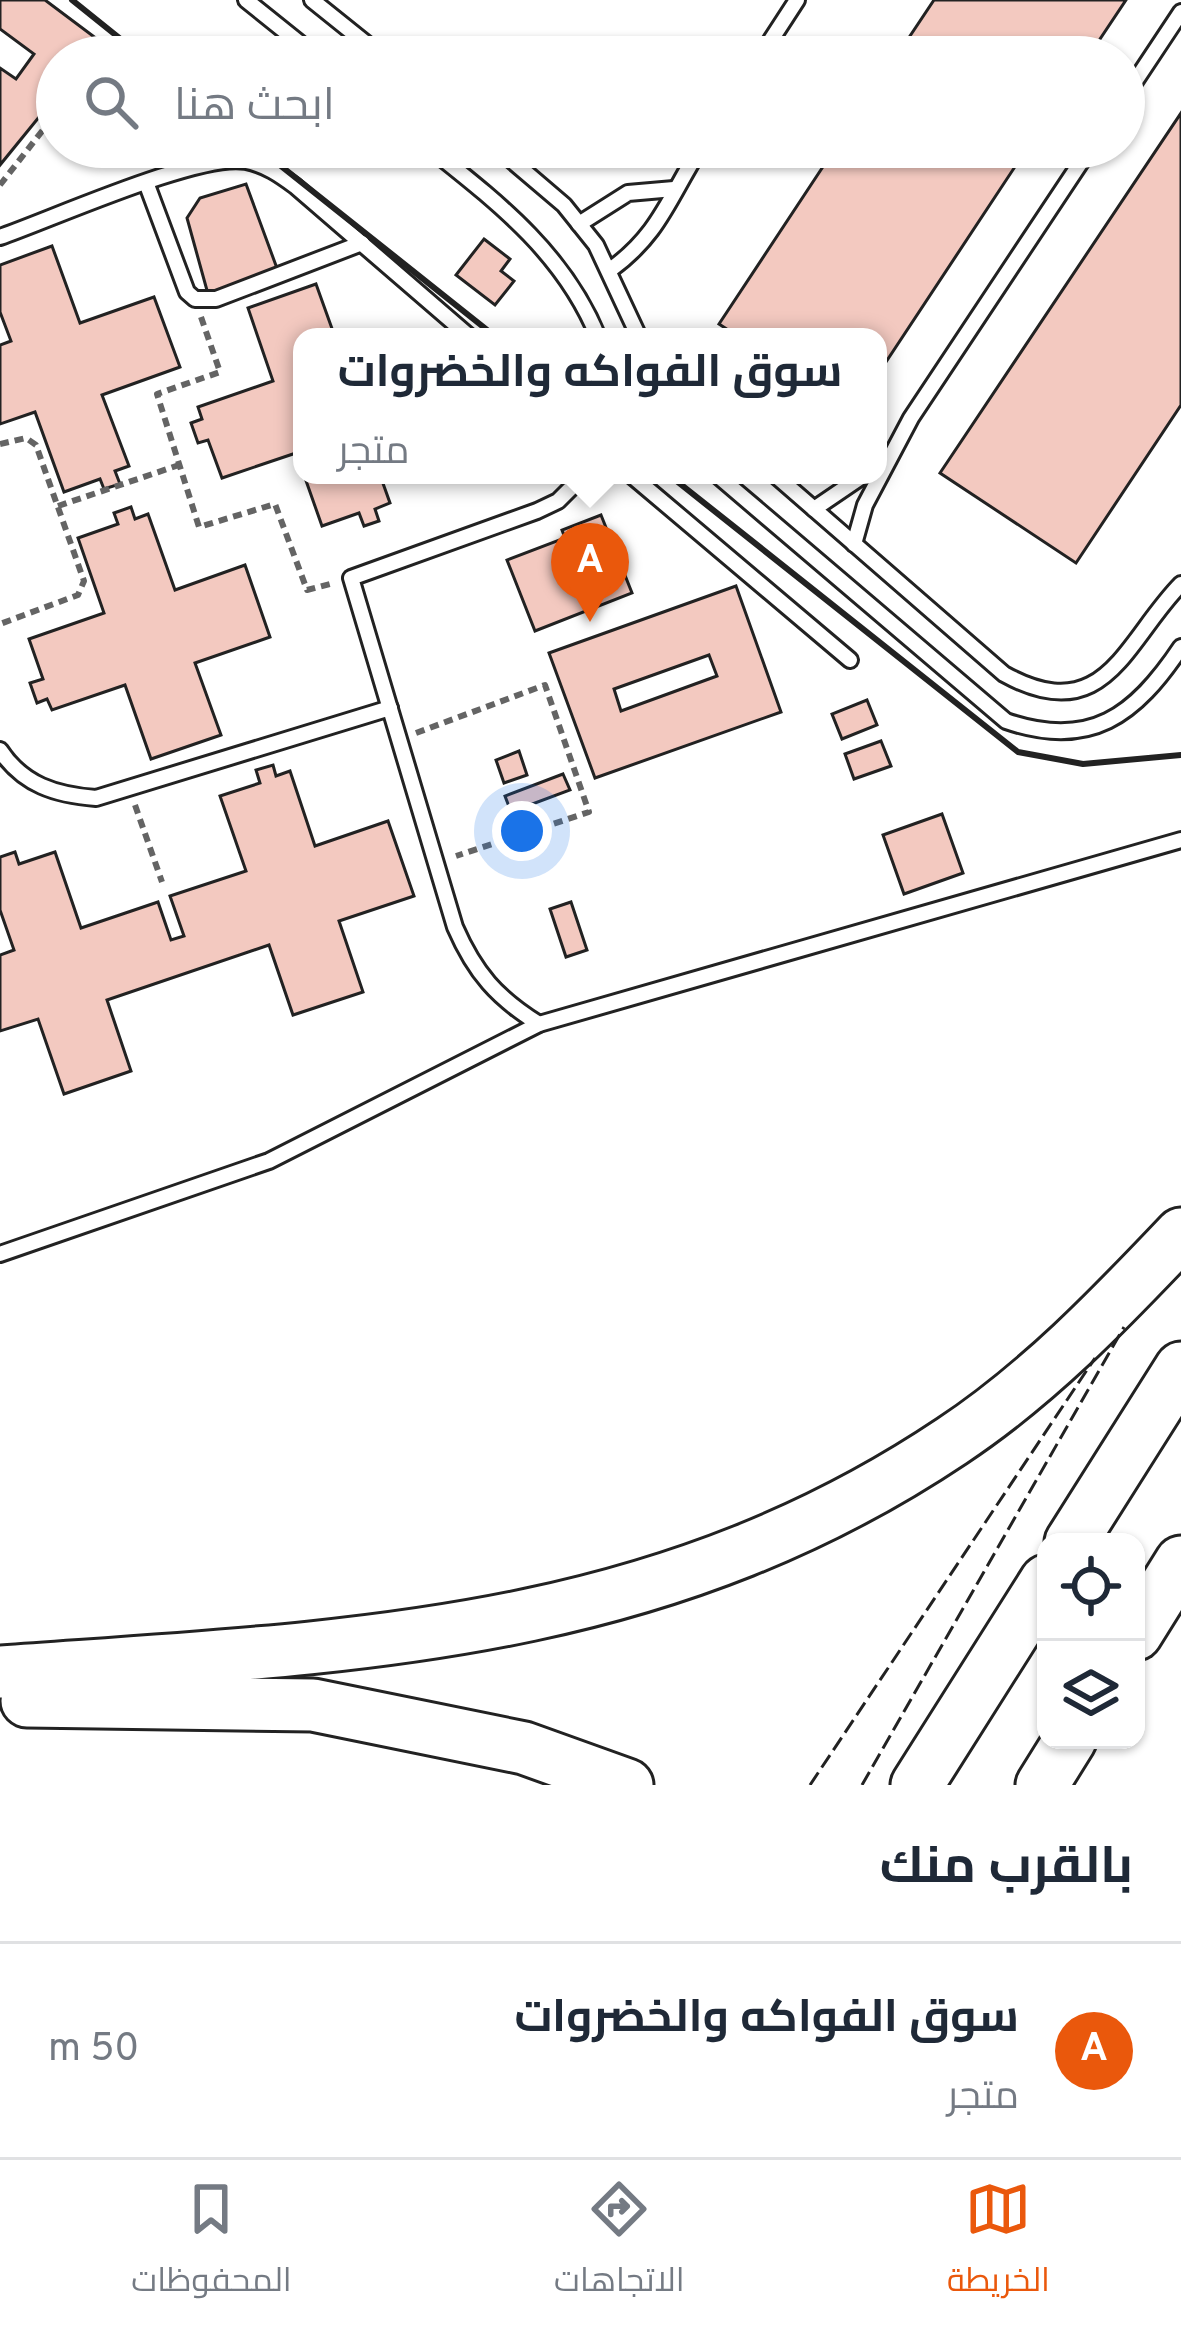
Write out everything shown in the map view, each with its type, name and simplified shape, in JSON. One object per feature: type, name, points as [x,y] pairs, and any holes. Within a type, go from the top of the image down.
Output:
[{"type":"highway","points":[[0,1672],[335,1648],[457,1632],[574,1607],[747,1552],[890,1480],[954,1440],[1070,1348],[1181,1234]]},
{"type":"highway","points":[[1077,1533],[1181,1367]]},
{"type":"highway","points":[[1145,1620],[1181,1562]]},
{"type":"highway","points":[[917,1785],[1037,1595]]},
{"type":"highway","points":[[0,1701],[313,1706],[419,1723],[524,1748],[627,1785]]},
{"type":"highway","points":[[1042,1785],[1064,1749]]},
{"type":"lane","points":[[246,0],[291,36]]},
{"type":"lane","points":[[312,0],[357,36]]},
{"type":"lane","points":[[774,36],[797,0]]},
{"type":"lane","points":[[1145,66],[1181,12]]},
{"type":"lane","points":[[0,238],[196,168]]},
{"type":"lane","points":[[269,168],[460,328]]},
{"type":"lane","points":[[453,168],[537,239],[565,274],[593,328]]},
{"type":"lane","points":[[519,168],[579,224],[610,271],[635,328]]},
{"type":"lane","points":[[610,271],[659,226],[688,168]]},
{"type":"lane","points":[[887,463],[911,418],[1077,168]]},
{"type":"lane","points":[[147,185],[195,299],[215,299],[362,243]]},
{"type":"lane","points":[[579,224],[628,193],[674,189]]},
{"type":"lane","points":[[887,446],[911,418]]},
{"type":"lane","points":[[539,1024],[502,1000],[472,968],[351,578],[537,511],[558,501],[575,484]]},
{"type":"lane","points":[[642,484],[850,661]]},
{"type":"lane","points":[[728,484],[1006,721],[1041,733],[1078,732],[1113,721],[1142,698],[1181,647]]},
{"type":"lane","points":[[786,484],[1004,674],[1052,692],[1078,689],[1121,664],[1181,584]]},
{"type":"lane","points":[[814,509],[851,484]]},
{"type":"lane","points":[[854,544],[876,484]]},
{"type":"lane","points":[[0,750],[28,780],[60,795],[96,798],[390,708]]},
{"type":"lane","points":[[0,1254],[268,1161],[539,1024],[1181,840]]},
{"type":"path","points":[[0,184],[36,139]]},
{"type":"path","points":[[195,299],[220,372],[157,394],[200,527],[275,503],[307,590],[351,578]]},
{"type":"path","points":[[0,444],[26,437],[36,445],[84,581],[82,592],[0,624]]},
{"type":"path","points":[[58,506],[179,465]]},
{"type":"path","points":[[399,740],[545,685],[589,812],[436,863]]},
{"type":"path","points":[[130,790],[162,882]]},
{"type":"building","points":[[0,0],[45,0],[93,36],[36,36],[36,121],[0,165],[0,68],[16,79],[34,54],[0,29]]},
{"type":"building","points":[[934,0],[1126,0],[1102,36],[910,36]]},
{"type":"building","points":[[1181,113],[1181,405],[1076,563],[940,473]]},
{"type":"building","points":[[822,168],[1014,168],[887,360],[887,328],[725,328],[719,324]]},
{"type":"building","points":[[246,184],[278,271],[208,294],[187,218],[200,198]]},
{"type":"building","points":[[484,239],[510,259],[501,271],[514,281],[495,305],[456,275]]},
{"type":"building","points":[[52,246],[80,323],[154,297],[180,367],[102,395],[129,466],[115,471],[120,484],[104,489],[100,479],[64,492],[35,412],[0,424],[0,345],[11,341],[0,312],[0,265]]},
{"type":"building","points":[[316,284],[332,328],[293,328],[293,454],[222,478],[208,440],[198,443],[191,423],[202,419],[198,407],[273,381],[248,308]]},
{"type":"building","points":[[307,484],[383,484],[390,503],[375,509],[379,521],[364,526],[359,513],[322,526]]},
{"type":"building","points":[[131,507],[135,519],[148,514],[175,590],[245,565],[270,637],[195,663],[221,735],[151,759],[125,685],[52,710],[47,699],[37,703],[30,683],[43,679],[29,639],[104,613],[78,538],[118,524],[114,513]]},
{"type":"building","points":[[601,515],[632,593],[535,631],[507,560],[565,538],[562,530]]},
{"type":"building","points":[[736,586],[781,712],[595,778],[549,653]],"holes":[[[709,655],[717,676],[621,711],[614,689]]]},
{"type":"building","points":[[867,700],[877,725],[842,739],[832,714]]},
{"type":"building","points":[[881,741],[891,766],[854,779],[845,754]]},
{"type":"building","points":[[519,751],[527,775],[504,783],[496,760]]},
{"type":"building","points":[[273,765],[276,776],[290,771],[315,846],[388,821],[414,896],[339,921],[363,992],[293,1015],[269,945],[107,1000],[131,1071],[64,1094],[38,1019],[0,1031],[0,955],[14,950],[0,910],[0,857],[15,852],[19,864],[55,852],[81,928],[158,902],[171,940],[184,936],[170,896],[246,871],[220,796],[260,783],[256,770]]},
{"type":"building","points":[[563,774],[570,790],[511,812],[505,796]]},
{"type":"building","points":[[942,814],[963,873],[904,894],[883,835]]},
{"type":"building","points":[[571,902],[587,950],[566,957],[550,909]]},
{"type":"fence","points":[[862,1785],[1124,1327]]},
{"type":"fence","points":[[810,1785],[1095,1358]]},
{"type":"wall","points":[[72,0],[117,36]]},
{"type":"wall","points":[[283,168],[485,328]]},
{"type":"wall","points":[[680,484],[1018,752],[1083,764],[1181,755]]},
{"type":"place","name":"سوق الفواكه والخضروات","points":[[590,622]]}]
